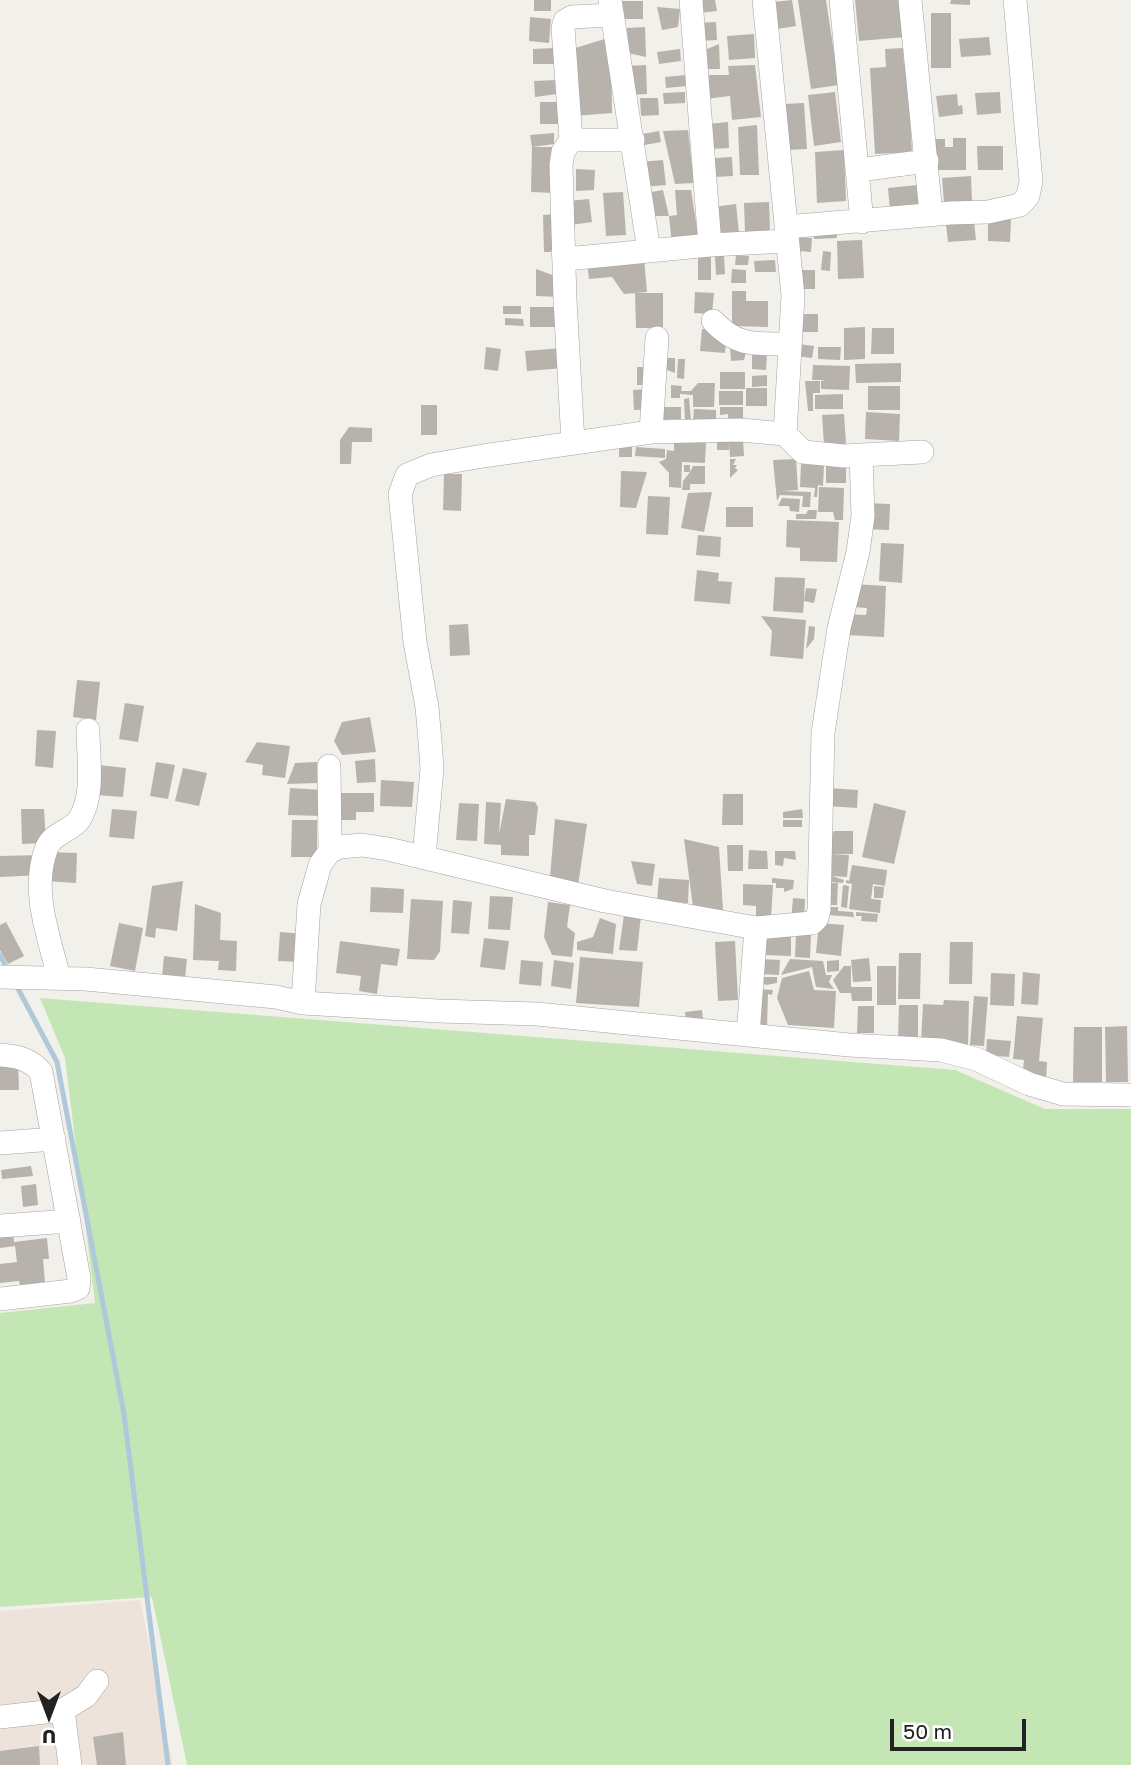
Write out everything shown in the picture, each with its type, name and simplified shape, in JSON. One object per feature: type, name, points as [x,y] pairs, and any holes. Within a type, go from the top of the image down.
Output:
[{"type":"street","points":[[691,0],[710,245]]},
{"type":"street","points":[[764,0],[793,296],[785,434]]},
{"type":"street","points":[[841,0],[862,222]]},
{"type":"street","points":[[910,0],[931,214]]},
{"type":"street","points":[[563,253],[567,257],[577,258],[710,245],[862,222],[931,214],[988,212],[1020,205],[1028,196],[1031,181],[1016,0]]},
{"type":"street","points":[[573,442],[561,164],[563,152],[570,140],[562,37],[565,21],[572,17],[610,8],[649,251]]},
{"type":"street","points":[[570,140],[633,140]]},
{"type":"street","points":[[859,170],[927,161]]},
{"type":"street","points":[[713,321],[737,341],[752,344],[789,344]]},
{"type":"street","points":[[651,432],[657,338]]},
{"type":"street","points":[[425,857],[432,769],[427,707],[415,642],[400,494],[407,475],[431,466],[651,432],[740,430],[785,434],[803,452],[844,456],[922,453]]},
{"type":"street","points":[[303,1003],[309,904],[320,865],[330,851],[340,847],[362,845],[425,857],[605,901],[756,928],[812,923],[819,910],[823,733],[839,628],[858,552],[863,516],[861,455]]},
{"type":"street","points":[[53,978],[38,892],[44,858],[51,840],[79,821],[88,798],[88,730]]},
{"type":"street","points":[[329,766],[330,851]]},
{"type":"street","points":[[748,1035],[756,928]]},
{"type":"street","points":[[0,977],[53,978],[213,991],[276,997],[303,1003],[537,1014],[849,1045],[941,1050],[976,1059],[1029,1084],[1063,1094],[1131,1095]]},
{"type":"street","points":[[0,1055],[21,1058],[33,1063],[41,1072],[79,1278],[78,1287],[71,1291],[0,1299]]},
{"type":"street","points":[[0,1143],[54,1139]]},
{"type":"street","points":[[0,1226],[69,1220]]},
{"type":"street","points":[[0,1717],[63,1710],[86,1696],[97,1681]]},
{"type":"street","points":[[63,1710],[70,1765]]},
{"type":"shaded area","points":[[140,1600],[173,1765],[0,1765],[0,1611]]},
{"type":"green space","points":[[40,998],[955,1070],[1045,1109],[1131,1109],[1131,1765],[187,1765],[152,1597],[0,1607],[0,1313],[95,1303],[65,1058]]},
{"type":"building","points":[[534,0],[551,0],[551,11],[534,11]]},
{"type":"building","points":[[698,0],[715,0],[717,11],[700,13]]},
{"type":"building","points":[[792,0],[796,26],[777,29],[773,2]]},
{"type":"building","points":[[798,0],[826,0],[839,85],[811,89]]},
{"type":"building","points":[[855,0],[903,0],[906,37],[859,41]]},
{"type":"building","points":[[951,0],[970,0],[970,5],[950,4]]},
{"type":"building","points":[[620,1],[643,1],[643,19],[620,19]]},
{"type":"building","points":[[657,7],[680,9],[678,27],[662,30]]},
{"type":"building","points":[[931,13],[951,13],[951,68],[931,68]]},
{"type":"building","points":[[530,17],[551,19],[549,43],[529,41]]},
{"type":"building","points":[[716,22],[717,40],[699,41],[697,23]]},
{"type":"building","points":[[645,27],[646,57],[628,53],[627,28]]},
{"type":"building","points":[[754,34],[755,58],[729,60],[727,36]]},
{"type":"building","points":[[611,37],[612,113],[574,116],[569,50]]},
{"type":"building","points":[[989,37],[991,55],[961,57],[959,39]]},
{"type":"building","points":[[719,44],[720,69],[707,69],[707,49]]},
{"type":"building","points":[[555,48],[557,64],[533,64],[533,49]]},
{"type":"building","points":[[903,48],[904,64],[907,63],[912,152],[875,154],[870,68],[886,67],[885,49]]},
{"type":"building","points":[[680,49],[681,61],[659,64],[657,52]]},
{"type":"building","points":[[646,65],[647,94],[628,95],[627,66]]},
{"type":"building","points":[[755,65],[761,117],[732,120],[730,96],[706,99],[704,75],[729,75],[728,66]]},
{"type":"building","points":[[686,75],[687,86],[666,88],[665,77]]},
{"type":"building","points":[[556,80],[557,94],[535,97],[534,81]]},
{"type":"building","points":[[685,92],[685,103],[664,104],[663,93]]},
{"type":"building","points":[[835,92],[841,142],[814,146],[808,95]]},
{"type":"building","points":[[1000,92],[1001,113],[977,115],[975,93]]},
{"type":"building","points":[[957,94],[958,106],[962,105],[963,114],[939,117],[936,96]]},
{"type":"building","points":[[640,98],[658,98],[659,115],[641,116]]},
{"type":"building","points":[[540,102],[559,102],[559,124],[540,124]]},
{"type":"building","points":[[804,103],[807,149],[787,150],[784,104]]},
{"type":"building","points":[[728,122],[729,148],[710,149],[708,124]]},
{"type":"building","points":[[757,125],[759,175],[740,175],[738,127]]},
{"type":"building","points":[[688,130],[694,183],[675,184],[663,131]]},
{"type":"building","points":[[659,131],[661,142],[639,146],[637,135]]},
{"type":"building","points":[[554,133],[554,144],[532,147],[530,135]]},
{"type":"building","points":[[953,138],[966,138],[966,170],[936,170],[935,139],[945,139],[945,147],[953,147]]},
{"type":"building","points":[[977,146],[1003,146],[1003,170],[978,170]]},
{"type":"building","points":[[532,147],[556,147],[555,193],[531,192]]},
{"type":"building","points":[[844,150],[846,201],[817,203],[815,152]]},
{"type":"building","points":[[732,157],[733,176],[714,177],[714,158]]},
{"type":"building","points":[[663,160],[666,185],[643,187],[640,162]]},
{"type":"building","points":[[576,169],[595,170],[594,190],[576,191]]},
{"type":"building","points":[[971,176],[972,201],[944,203],[942,178]]},
{"type":"building","points":[[917,185],[920,208],[890,211],[888,188]]},
{"type":"building","points":[[663,190],[669,216],[649,216],[646,193]]},
{"type":"building","points":[[675,190],[691,190],[699,241],[672,245],[669,216],[677,215]]},
{"type":"building","points":[[623,192],[626,235],[606,236],[603,193]]},
{"type":"building","points":[[589,199],[592,222],[571,225],[568,201]]},
{"type":"building","points":[[769,202],[770,231],[745,232],[744,203]]},
{"type":"building","points":[[736,204],[739,233],[716,235],[713,207]]},
{"type":"building","points":[[558,214],[559,252],[544,252],[543,215]]},
{"type":"building","points":[[988,218],[1011,219],[1010,242],[988,241]]},
{"type":"building","points":[[974,221],[976,240],[948,242],[946,224]]},
{"type":"building","points":[[836,226],[837,238],[814,239],[813,227]]},
{"type":"building","points":[[799,237],[812,238],[811,252],[799,251]]},
{"type":"building","points":[[862,240],[864,278],[838,279],[837,241]]},
{"type":"building","points":[[823,251],[831,252],[830,271],[821,270]]},
{"type":"building","points":[[736,255],[749,256],[748,265],[735,265]]},
{"type":"building","points":[[698,256],[711,256],[711,280],[698,280]]},
{"type":"building","points":[[715,256],[724,256],[725,274],[716,275]]},
{"type":"building","points":[[644,258],[647,292],[624,294],[612,277],[589,279],[587,262]]},
{"type":"building","points":[[775,260],[776,272],[755,272],[754,261]]},
{"type":"building","points":[[536,269],[558,277],[559,297],[536,296]]},
{"type":"building","points":[[732,269],[746,270],[746,283],[731,283]]},
{"type":"building","points":[[799,270],[815,270],[815,289],[799,289]]},
{"type":"building","points":[[732,291],[746,291],[746,301],[768,301],[768,327],[732,326]]},
{"type":"building","points":[[695,292],[714,293],[712,314],[694,313]]},
{"type":"building","points":[[635,293],[663,293],[663,328],[636,328]]},
{"type":"building","points":[[503,306],[521,306],[521,314],[503,314]]},
{"type":"building","points":[[530,307],[560,307],[560,327],[530,327]]},
{"type":"building","points":[[793,314],[818,314],[818,332],[793,332]]},
{"type":"building","points":[[505,318],[523,319],[524,326],[505,325]]},
{"type":"building","points":[[865,327],[865,359],[844,360],[844,328]]},
{"type":"building","points":[[872,328],[894,328],[894,354],[871,354]]},
{"type":"building","points":[[702,329],[714,330],[726,341],[725,353],[700,351]]},
{"type":"building","points":[[798,344],[814,346],[812,358],[796,356]]},
{"type":"building","points":[[730,345],[747,348],[744,360],[731,361]]},
{"type":"building","points":[[486,347],[501,349],[498,371],[484,369]]},
{"type":"building","points":[[818,347],[841,347],[840,360],[818,359]]},
{"type":"building","points":[[562,348],[564,368],[527,371],[525,351]]},
{"type":"building","points":[[752,351],[767,352],[766,370],[752,369]]},
{"type":"building","points":[[664,358],[675,358],[675,373],[664,369]]},
{"type":"building","points":[[678,359],[685,359],[684,379],[677,378]]},
{"type":"building","points":[[901,363],[901,382],[856,383],[855,364]]},
{"type":"building","points":[[813,365],[850,366],[849,390],[821,389],[821,381],[825,380],[812,380]]},
{"type":"building","points":[[637,367],[651,367],[650,385],[637,385]]},
{"type":"building","points":[[720,372],[745,372],[745,389],[720,389]]},
{"type":"building","points":[[767,375],[767,386],[752,387],[752,376]]},
{"type":"building","points":[[805,381],[820,381],[820,393],[813,393],[813,411],[808,411]]},
{"type":"building","points":[[698,383],[715,383],[714,407],[693,407],[693,395],[680,394],[680,398],[671,398],[671,385],[682,386],[681,391],[691,391]]},
{"type":"building","points":[[868,386],[900,386],[900,410],[868,410]]},
{"type":"building","points":[[746,388],[767,388],[767,406],[746,406]]},
{"type":"building","points":[[651,389],[652,409],[634,410],[633,390]]},
{"type":"building","points":[[719,391],[743,391],[743,405],[719,405]]},
{"type":"building","points":[[843,394],[843,409],[815,409],[815,395]]},
{"type":"building","points":[[689,398],[691,420],[685,420],[684,399]]},
{"type":"building","points":[[421,405],[437,405],[437,435],[421,435]]},
{"type":"building","points":[[658,407],[681,407],[681,419],[658,420]]},
{"type":"building","points":[[720,407],[743,407],[743,419],[728,419],[728,414],[720,415]]},
{"type":"building","points":[[694,409],[716,410],[716,421],[693,420]]},
{"type":"building","points":[[866,412],[900,414],[899,441],[865,439]]},
{"type":"building","points":[[844,414],[846,444],[824,445],[822,415]]},
{"type":"building","points":[[349,427],[372,428],[372,442],[352,442],[351,464],[340,464],[340,440]]},
{"type":"building","points":[[717,438],[743,440],[744,456],[730,457],[729,441],[729,450],[717,450]]},
{"type":"building","points":[[674,441],[706,443],[705,463],[682,462],[681,488],[669,487],[669,473],[659,462],[666,459],[667,450],[674,451]]},
{"type":"building","points":[[632,445],[632,457],[619,457],[619,448],[604,449]]},
{"type":"building","points":[[636,447],[665,449],[665,458],[635,456]]},
{"type":"building","points":[[730,459],[736,459],[733,465],[737,465],[735,468],[738,470],[730,478]]},
{"type":"building","points":[[796,459],[798,490],[781,491],[811,492],[810,507],[802,507],[803,496],[780,495],[777,501],[773,460]]},
{"type":"building","points":[[826,461],[846,462],[846,483],[826,483]]},
{"type":"building","points":[[801,464],[824,465],[823,486],[818,485],[817,497],[814,497],[815,488],[800,487]]},
{"type":"building","points":[[684,465],[690,465],[690,472],[684,472]]},
{"type":"building","points":[[693,466],[705,466],[705,484],[690,484],[690,490],[682,490],[683,481]]},
{"type":"building","points":[[621,471],[647,472],[636,508],[620,507]]},
{"type":"building","points":[[444,474],[462,474],[461,511],[443,510]]},
{"type":"building","points":[[819,487],[844,488],[843,520],[835,520],[833,512],[818,512]]},
{"type":"building","points":[[712,492],[704,532],[681,528],[688,493]]},
{"type":"building","points":[[648,496],[670,497],[668,535],[646,534]]},
{"type":"building","points":[[782,498],[800,499],[799,512],[790,511],[789,506],[778,506]]},
{"type":"building","points":[[865,503],[890,504],[889,530],[865,529]]},
{"type":"building","points":[[726,507],[753,507],[753,527],[726,527]]},
{"type":"building","points":[[808,510],[817,510],[816,519],[796,519],[796,514],[806,514]]},
{"type":"building","points":[[787,520],[839,522],[837,562],[800,561],[800,548],[786,547]]},
{"type":"building","points":[[698,535],[721,537],[720,557],[696,555]]},
{"type":"building","points":[[881,543],[904,544],[902,583],[879,581]]},
{"type":"building","points":[[697,570],[719,573],[718,581],[732,582],[730,604],[694,601]]},
{"type":"building","points":[[775,577],[805,578],[803,613],[773,611]]},
{"type":"building","points":[[853,584],[886,586],[884,637],[846,635],[847,614],[866,615],[867,608],[852,607]]},
{"type":"building","points":[[806,588],[817,589],[814,603],[804,601]]},
{"type":"building","points":[[761,616],[806,620],[803,659],[770,656],[772,631]]},
{"type":"building","points":[[468,624],[470,655],[450,656],[449,625]]},
{"type":"building","points":[[809,626],[815,627],[814,639],[806,649]]},
{"type":"building","points":[[77,680],[100,682],[96,720],[73,717]]},
{"type":"building","points":[[125,703],[144,706],[138,742],[119,739]]},
{"type":"building","points":[[370,717],[376,752],[342,755],[334,741],[342,722]]},
{"type":"building","points":[[37,730],[56,731],[53,768],[35,766]]},
{"type":"building","points":[[257,742],[290,746],[285,778],[262,775],[263,765],[245,762]]},
{"type":"building","points":[[375,759],[376,782],[357,783],[355,761]]},
{"type":"building","points":[[156,762],[175,765],[168,799],[150,796]]},
{"type":"building","points":[[317,762],[317,783],[287,784],[295,763]]},
{"type":"building","points":[[98,765],[126,768],[123,797],[96,795]]},
{"type":"building","points":[[183,768],[207,773],[199,806],[175,801]]},
{"type":"building","points":[[381,780],[414,782],[412,807],[380,806]]},
{"type":"building","points":[[290,788],[323,790],[322,816],[288,815]]},
{"type":"building","points":[[829,788],[858,790],[857,808],[828,806]]},
{"type":"building","points":[[334,793],[374,793],[374,812],[356,812],[356,820],[334,820]]},
{"type":"building","points":[[723,794],[743,794],[743,825],[722,825]]},
{"type":"building","points":[[506,799],[535,802],[538,807],[535,835],[529,835],[529,856],[501,855],[501,845],[484,844],[486,802],[501,803],[499,834]]},
{"type":"building","points":[[459,803],[479,804],[477,841],[456,840]]},
{"type":"building","points":[[874,803],[906,811],[894,864],[862,857]]},
{"type":"building","points":[[21,809],[44,809],[46,843],[22,844]]},
{"type":"building","points":[[112,809],[137,811],[134,839],[109,837]]},
{"type":"building","points":[[802,809],[803,818],[783,818],[783,812]]},
{"type":"building","points":[[555,819],[587,824],[578,886],[550,877]]},
{"type":"building","points":[[292,820],[317,820],[317,857],[291,857]]},
{"type":"building","points":[[783,820],[802,820],[802,827],[783,827]]},
{"type":"building","points":[[834,831],[853,831],[853,854],[821,854]]},
{"type":"building","points":[[684,839],[719,847],[723,910],[693,907]]},
{"type":"building","points":[[727,845],[743,845],[743,871],[728,871]]},
{"type":"building","points":[[749,850],[767,851],[768,869],[748,869]]},
{"type":"building","points":[[775,851],[795,851],[796,860],[784,858],[783,866],[775,865]]},
{"type":"building","points":[[47,852],[77,853],[76,883],[46,881]]},
{"type":"building","points":[[832,854],[849,855],[847,877],[832,876],[844,880],[843,883],[831,882]]},
{"type":"building","points":[[40,855],[41,875],[0,877],[0,856]]},
{"type":"building","points":[[631,861],[655,864],[652,886],[637,884]]},
{"type":"building","points":[[852,865],[887,870],[885,886],[873,884],[871,899],[881,900],[880,913],[849,909],[852,884],[846,883],[846,880],[849,881]]},
{"type":"building","points":[[659,878],[689,880],[688,903],[657,901]]},
{"type":"building","points":[[772,878],[794,880],[793,889],[784,892],[784,888],[776,888]]},
{"type":"building","points":[[183,881],[177,931],[156,928],[155,938],[145,936],[152,886]]},
{"type":"building","points":[[826,883],[838,883],[837,905],[826,905]]},
{"type":"building","points":[[743,884],[773,885],[771,919],[756,918],[756,906],[743,905]]},
{"type":"building","points":[[843,885],[849,886],[847,908],[841,907]]},
{"type":"building","points":[[874,886],[884,887],[883,898],[874,898]]},
{"type":"building","points":[[371,887],[404,889],[403,913],[370,912]]},
{"type":"building","points":[[490,896],[513,897],[510,930],[488,929]]},
{"type":"building","points":[[793,898],[805,899],[804,921],[791,921]]},
{"type":"building","points":[[411,899],[443,901],[440,951],[434,960],[407,959]]},
{"type":"building","points":[[453,900],[472,902],[469,934],[451,933]]},
{"type":"building","points":[[548,902],[570,905],[567,927],[575,933],[572,957],[552,955],[544,937]]},
{"type":"building","points":[[195,904],[221,913],[220,940],[237,941],[236,971],[218,970],[219,961],[193,960]]},
{"type":"building","points":[[828,907],[853,912],[854,917],[828,915]]},
{"type":"building","points":[[856,912],[878,914],[877,922],[861,921],[862,916],[856,916]]},
{"type":"building","points":[[624,915],[641,916],[637,951],[619,950]]},
{"type":"building","points":[[600,918],[616,924],[613,954],[577,950],[577,942],[593,937]]},
{"type":"building","points":[[6,922],[24,956],[8,964],[0,950],[0,925]]},
{"type":"building","points":[[119,923],[143,928],[135,971],[110,966]]},
{"type":"building","points":[[819,923],[844,925],[841,956],[816,953]]},
{"type":"building","points":[[280,932],[305,934],[304,962],[278,961]]},
{"type":"building","points":[[796,934],[811,935],[810,958],[795,957]]},
{"type":"building","points":[[765,935],[791,936],[791,956],[764,955]]},
{"type":"building","points":[[484,938],[509,941],[505,970],[480,967]]},
{"type":"building","points":[[340,941],[400,949],[397,966],[381,964],[377,994],[359,991],[361,976],[336,973]]},
{"type":"building","points":[[735,941],[738,1000],[718,1001],[715,942]]},
{"type":"building","points":[[950,942],[973,942],[972,984],[949,984]]},
{"type":"building","points":[[899,953],[921,953],[920,999],[898,999]]},
{"type":"building","points":[[164,956],[187,959],[185,979],[162,977]]},
{"type":"building","points":[[580,957],[643,962],[639,1007],[576,1003]]},
{"type":"building","points":[[869,958],[871,981],[853,982],[851,960]]},
{"type":"building","points":[[761,959],[780,960],[779,975],[760,974]]},
{"type":"building","points":[[790,959],[823,961],[826,975],[832,975],[829,982],[834,989],[816,987],[812,967],[781,975]]},
{"type":"building","points":[[521,960],[543,962],[541,986],[519,984]]},
{"type":"building","points":[[554,960],[574,963],[571,989],[551,986]]},
{"type":"building","points":[[839,960],[839,971],[827,972],[827,961]]},
{"type":"building","points":[[844,966],[851,966],[851,987],[872,987],[872,1001],[852,1001],[851,993],[840,993],[833,980]]},
{"type":"building","points":[[877,966],[896,966],[896,1005],[877,1005]]},
{"type":"building","points":[[809,971],[814,990],[836,991],[834,1028],[788,1025],[777,998],[782,978]]},
{"type":"building","points":[[1023,972],[1040,974],[1038,1005],[1021,1004]]},
{"type":"building","points":[[991,973],[1015,974],[1014,1006],[990,1005]]},
{"type":"building","points":[[759,977],[777,977],[777,983],[766,985],[759,981]]},
{"type":"building","points":[[760,989],[773,990],[772,995],[768,994],[767,1026],[759,1026]]},
{"type":"building","points":[[974,996],[988,997],[984,1046],[970,1045]]},
{"type":"building","points":[[944,1000],[969,1001],[968,1046],[921,1043],[923,1004],[943,1005]]},
{"type":"building","points":[[899,1005],[918,1005],[918,1039],[898,1039]]},
{"type":"building","points":[[858,1006],[874,1006],[874,1033],[857,1033]]},
{"type":"building","points":[[702,1010],[703,1020],[686,1022],[685,1012]]},
{"type":"building","points":[[1017,1016],[1043,1018],[1039,1061],[1047,1062],[1046,1081],[1022,1079],[1024,1060],[1013,1059]]},
{"type":"building","points":[[1127,1026],[1128,1082],[1106,1082],[1105,1027]]},
{"type":"building","points":[[1074,1027],[1102,1027],[1102,1082],[1073,1082]]},
{"type":"building","points":[[987,1039],[1011,1041],[1009,1057],[986,1055]]},
{"type":"building","points":[[0,1059],[18,1061],[19,1090],[0,1090]]},
{"type":"building","points":[[31,1166],[33,1176],[2,1179],[1,1170]]},
{"type":"building","points":[[36,1184],[38,1205],[23,1207],[21,1186]]},
{"type":"building","points":[[13,1233],[14,1242],[47,1238],[49,1259],[43,1259],[45,1282],[20,1285],[19,1281],[0,1283],[0,1264],[17,1262],[15,1246],[0,1248],[0,1234]]},
{"type":"building","points":[[123,1732],[126,1765],[97,1765],[93,1737]]},
{"type":"building","points":[[39,1746],[40,1765],[0,1765],[0,1751]]},
{"type":"waterway","points":[[0,955],[8,971]]},
{"type":"waterway","points":[[15,983],[57,1062],[124,1414],[168,1765]]}]
